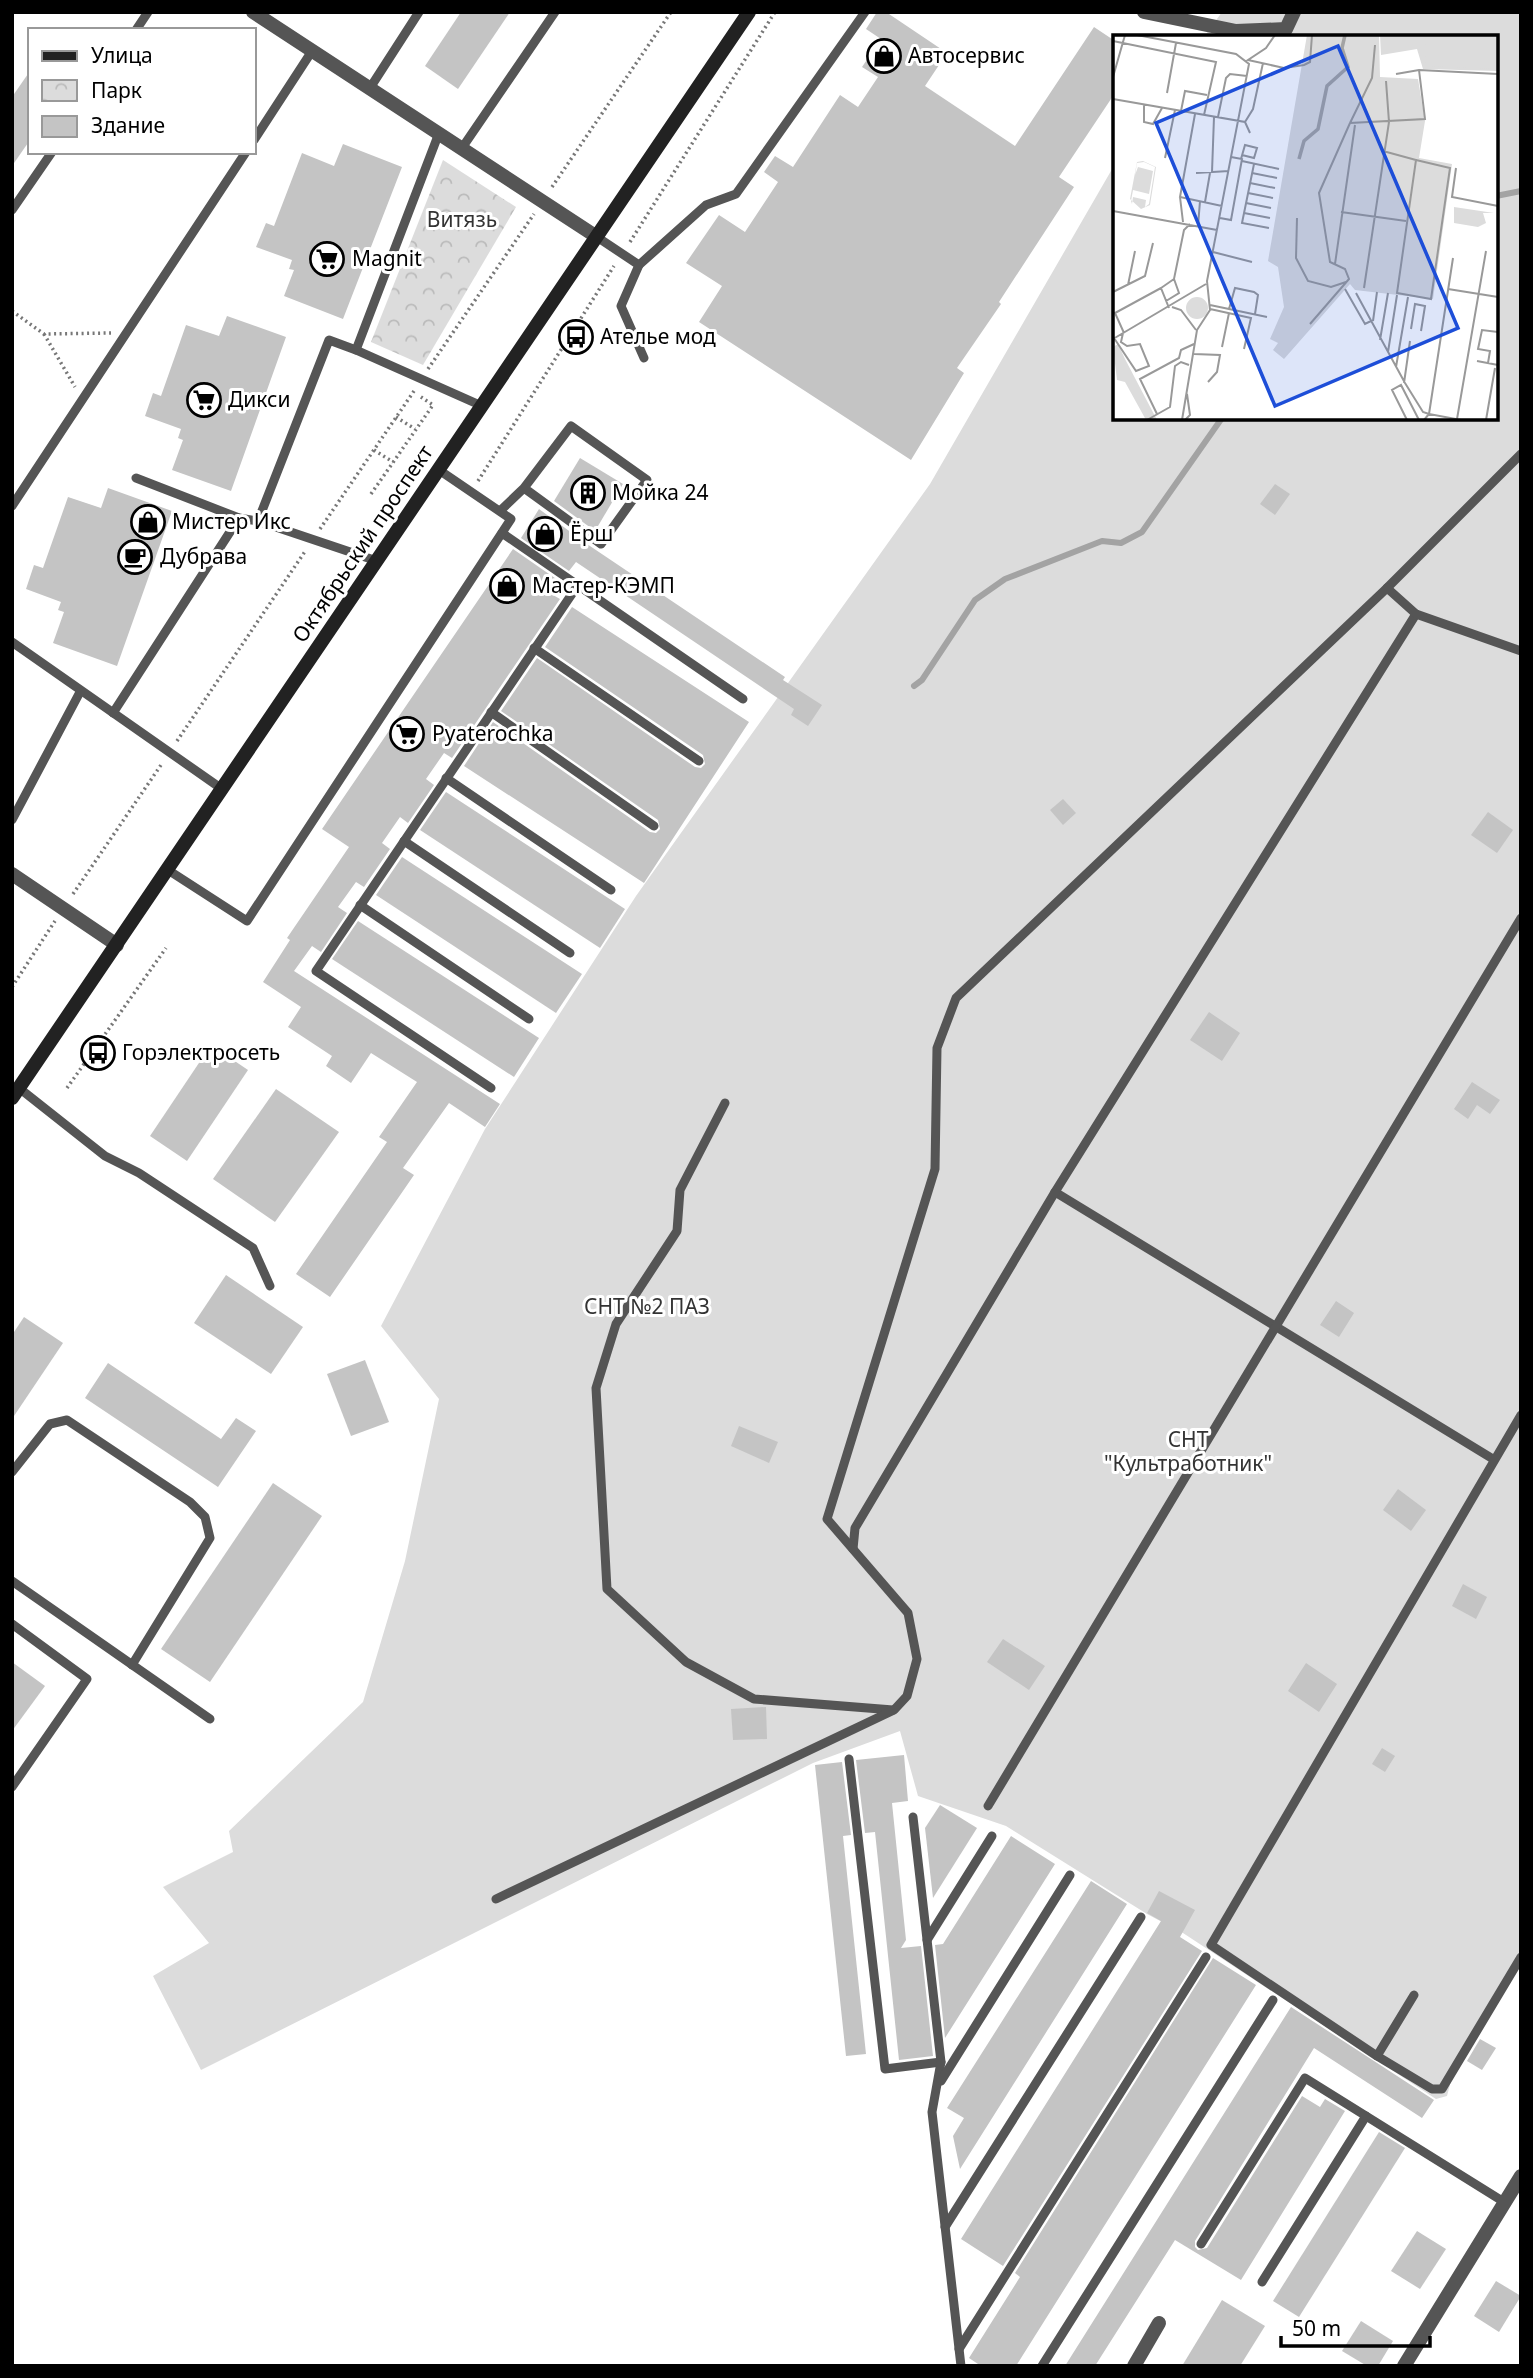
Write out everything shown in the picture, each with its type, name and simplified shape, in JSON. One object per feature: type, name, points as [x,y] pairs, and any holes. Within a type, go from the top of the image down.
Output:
[{"type":"main road","name":"Октябрьский проспект","points":[[16,1093],[749,12]]},
{"type":"street","points":[[253,12],[597,237]]},
{"type":"street","points":[[1144,12],[1236,31],[1286,29],[1294,12]]},
{"type":"street","points":[[12,874],[117,945]]},
{"type":"street","points":[[1404,2366],[1521,2176]]},
{"type":"street","points":[[1134,2366],[1159,2323]]},
{"type":"lane","points":[[137,28],[148,12]]},
{"type":"lane","points":[[370,88],[419,12]]},
{"type":"lane","points":[[462,148],[555,12]]},
{"type":"lane","points":[[644,358],[621,306],[639,265],[706,205],[736,194],[865,12]]},
{"type":"lane","points":[[256,137],[312,51]]},
{"type":"lane","points":[[356,350],[439,133]]},
{"type":"lane","points":[[12,210],[51,154]]},
{"type":"lane","points":[[12,506],[84,401],[245,154]]},
{"type":"lane","points":[[597,237],[639,265]]},
{"type":"lane","points":[[258,520],[329,340],[482,406]]},
{"type":"lane","points":[[500,511],[524,488],[571,426],[647,480],[601,544],[524,488]]},
{"type":"lane","points":[[496,1899],[894,1710],[907,1696],[917,1659],[908,1613],[827,1519],[935,1169],[937,1048],[956,998],[1387,589],[1521,454]]},
{"type":"lane","points":[[167,870],[247,921],[511,519],[439,470]]},
{"type":"lane","points":[[136,478],[239,518],[258,520],[377,561]]},
{"type":"lane","points":[[113,713],[239,518]]},
{"type":"lane","points":[[502,533],[743,699]]},
{"type":"lane","points":[[491,1088],[316,971],[578,585]]},
{"type":"lane","points":[[1387,589],[1416,614],[1521,651]]},
{"type":"lane","points":[[853,1549],[855,1528],[1055,1192],[1416,614]]},
{"type":"lane","points":[[12,642],[222,789]]},
{"type":"lane","points":[[534,648],[699,761]]},
{"type":"lane","points":[[12,820],[80,692]]},
{"type":"lane","points":[[491,712],[654,826]]},
{"type":"lane","points":[[446,779],[611,890]]},
{"type":"lane","points":[[404,841],[570,953]]},
{"type":"lane","points":[[360,905],[529,1019]]},
{"type":"lane","points":[[988,1806],[1521,918]]},
{"type":"lane","points":[[16,1093],[105,1156],[139,1173],[253,1248],[270,1286]]},
{"type":"lane","points":[[725,1103],[680,1190],[677,1231],[617,1324],[596,1388],[607,1589],[686,1662],[754,1699],[894,1710]]},
{"type":"lane","points":[[1055,1192],[1493,1459]]},
{"type":"lane","points":[[1521,1415],[1211,1945],[1377,2056],[1432,2089],[1442,2089],[1521,1957]]},
{"type":"lane","points":[[12,1472],[50,1424],[67,1420],[190,1502],[205,1517],[210,1538],[132,1665]]},
{"type":"lane","points":[[12,1581],[211,1719]]},
{"type":"lane","points":[[12,1624],[87,1679],[12,1787]]},
{"type":"lane","points":[[849,1759],[885,2069],[941,2062]]},
{"type":"lane","points":[[913,1817],[941,2062],[932,2112],[961,2366]]},
{"type":"lane","points":[[927,1940],[992,1836]]},
{"type":"lane","points":[[936,2088],[1070,1875]]},
{"type":"lane","points":[[945,2227],[1140,1917]]},
{"type":"lane","points":[[959,2349],[1206,1957]]},
{"type":"lane","points":[[1377,2056],[1413,1995]]},
{"type":"lane","points":[[1042,2366],[1273,2000]]},
{"type":"lane","points":[[1201,2244],[1305,2078],[1504,2202]]},
{"type":"lane","points":[[1262,2282],[1366,2116]]},
{"type":"path","points":[[12,987],[671,12]]},
{"type":"path","points":[[12,311],[44,334],[84,401]]},
{"type":"path","points":[[44,334],[128,332]]},
{"type":"path","points":[[371,494],[433,405],[414,391]]},
{"type":"path","points":[[396,417],[416,430]]},
{"type":"path","points":[[374,450],[393,463]]},
{"type":"path","points":[[67,1088],[166,948]]},
{"type":"green space","points":[[1222,12],[1521,12],[1521,1964],[1452,2077],[1447,2096],[1436,2099],[1183,1933],[1147,1914],[1006,1826],[918,1796],[900,1731],[813,1763],[201,2070],[153,1976],[209,1943],[163,1887],[233,1852],[229,1831],[363,1702],[405,1561],[439,1399],[381,1326],[485,1129],[636,896],[930,484],[1113,167],[1113,420],[1498,420],[1498,35],[1205,35]]},
{"type":"green space","name":"Витязь","points":[[443,160],[516,207],[423,365],[371,342]]},
{"type":"building","points":[[461,12],[510,12],[458,89],[425,66]]},
{"type":"building","points":[[877,12],[886,12],[947,53],[925,86],[1015,146],[1094,27],[1113,40],[1113,96],[1059,177],[1074,187],[999,302],[1001,304],[957,368],[964,373],[911,460],[699,322],[722,286],[686,263],[719,215],[745,232],[778,182],[764,172],[775,156],[793,167],[840,95],[858,107],[878,77],[862,67],[881,39],[866,29]]},
{"type":"building","points":[[28,74],[28,143],[12,166],[12,97]]},
{"type":"building","points":[[343,144],[402,167],[343,319],[284,296],[294,270],[289,269],[292,260],[256,247],[266,223],[274,226],[302,153],[334,166]]},
{"type":"building","points":[[227,316],[286,337],[231,491],[172,470],[183,440],[178,438],[181,429],[145,416],[153,393],[161,396],[186,325],[219,336]]},
{"type":"building","name":"Мойка 24","points":[[580,458],[623,484],[595,531],[554,501]]},
{"type":"building","points":[[1275,484],[1290,494],[1275,515],[1260,504]]},
{"type":"building","points":[[108,488],[172,511],[117,666],[53,643],[64,612],[58,610],[61,602],[26,589],[34,565],[43,568],[68,497],[101,508]]},
{"type":"building","points":[[539,509],[822,705],[808,726],[791,715],[794,709],[576,562],[569,571],[521,538]]},
{"type":"building","points":[[513,549],[562,583],[553,595],[560,599],[452,758],[444,753],[426,779],[434,785],[408,823],[400,817],[382,843],[390,849],[364,887],[356,882],[338,907],[347,913],[321,952],[312,946],[294,971],[500,1104],[485,1127],[449,1103],[403,1168],[414,1175],[330,1297],[296,1274],[387,1142],[379,1137],[417,1082],[371,1053],[351,1083],[326,1066],[332,1056],[288,1027],[301,1007],[263,982],[290,940],[287,938],[349,847],[322,829]]},
{"type":"building","points":[[572,607],[749,722],[644,883],[464,766],[493,722],[650,832],[656,833],[660,829],[658,820],[501,711],[537,658],[695,767],[701,768],[705,764],[703,755],[545,647]]},
{"type":"building","points":[[446,792],[625,909],[600,948],[420,830]]},
{"type":"building","points":[[1063,799],[1076,813],[1063,825],[1050,810]]},
{"type":"building","points":[[1488,812],[1513,830],[1497,853],[1471,835]]},
{"type":"building","points":[[402,857],[582,974],[556,1013],[376,895]]},
{"type":"building","points":[[358,921],[539,1038],[514,1077],[332,959]]},
{"type":"building","points":[[1209,1012],[1240,1033],[1222,1061],[1190,1040]]},
{"type":"building","points":[[211,1045],[248,1070],[187,1161],[150,1136]]},
{"type":"building","points":[[1472,1082],[1500,1100],[1490,1114],[1477,1105],[1468,1119],[1454,1109]]},
{"type":"building","points":[[276,1089],[339,1132],[275,1222],[213,1179]]},
{"type":"building","points":[[226,1275],[303,1327],[271,1374],[194,1323]]},
{"type":"building","points":[[1336,1301],[1354,1313],[1339,1337],[1320,1325]]},
{"type":"building","points":[[24,1317],[63,1343],[12,1419],[12,1335]]},
{"type":"building","points":[[365,1360],[389,1422],[351,1436],[327,1374]]},
{"type":"building","points":[[108,1363],[221,1439],[236,1418],[256,1431],[218,1487],[85,1398]]},
{"type":"building","points":[[739,1426],[778,1442],[769,1463],[731,1446]]},
{"type":"building","points":[[273,1483],[322,1516],[210,1682],[161,1649]]},
{"type":"building","points":[[1398,1489],[1426,1510],[1411,1531],[1383,1510]]},
{"type":"building","points":[[1463,1584],[1487,1597],[1476,1619],[1452,1606]]},
{"type":"building","points":[[1003,1639],[1045,1666],[1029,1690],[987,1662]]},
{"type":"building","points":[[12,1662],[45,1686],[12,1731]]},
{"type":"building","points":[[1306,1663],[1337,1684],[1319,1712],[1288,1691]]},
{"type":"building","points":[[766,1707],[767,1739],[733,1740],[731,1709]]},
{"type":"building","points":[[1382,1748],[1395,1756],[1385,1772],[1372,1764]]},
{"type":"building","points":[[904,1755],[908,1801],[892,1803],[906,1940],[901,1948],[921,1946],[933,2056],[899,2060],[875,1832],[865,1833],[856,1760]]},
{"type":"building","points":[[842,1762],[851,1835],[843,1836],[866,2054],[846,2056],[815,1765]]},
{"type":"building","points":[[940,1805],[977,1828],[933,1898],[925,1828]]},
{"type":"building","points":[[1011,1836],[1055,1864],[945,2038],[935,1945],[943,1944]]},
{"type":"building","points":[[1091,1881],[1127,1904],[960,2169],[953,2136],[964,2118],[947,2108]]},
{"type":"building","points":[[1159,1891],[1195,1910],[1180,1937],[1202,1951],[1003,2266],[961,2239],[1161,1921],[1147,1913]]},
{"type":"building","points":[[1213,1958],[1256,1985],[1016,2366],[981,2366],[969,2358],[1020,2277],[1015,2273]]},
{"type":"building","points":[[1291,2007],[1434,2100],[1422,2118],[1314,2048],[1195,2241],[1198,2250],[1207,2248],[1302,2096],[1320,2107],[1325,2099],[1345,2111],[1241,2280],[1175,2240],[1095,2366],[1065,2366]]},
{"type":"building","points":[[1480,2039],[1496,2048],[1482,2070],[1467,2061]]},
{"type":"building","points":[[1379,2132],[1405,2148],[1299,2317],[1273,2301]]},
{"type":"building","points":[[1417,2231],[1446,2249],[1420,2289],[1391,2271]]},
{"type":"building","points":[[1496,2281],[1521,2296],[1499,2332],[1474,2316]]},
{"type":"building","points":[[1222,2300],[1265,2326],[1240,2366],[1182,2366]]},
{"type":"building","points":[[1361,2321],[1393,2341],[1378,2366],[1367,2366],[1342,2351]]},
{"type":"waterway","points":[[1498,196],[1521,191]]},
{"type":"waterway","points":[[914,686],[922,680],[975,600],[1005,579],[1102,541],[1121,543],[1142,532],[1221,420]]},
{"type":"place","name":"Автосервис","points":[[884,56]]},
{"type":"place","name":"Magnit","points":[[327,259]]},
{"type":"place","name":"Ателье мод","points":[[576,337]]},
{"type":"place","name":"Дикси","points":[[204,400]]},
{"type":"place","name":"Мойка 24","points":[[588,493]]},
{"type":"place","name":"Мистер Икс","points":[[148,522]]},
{"type":"place","name":"Ёрш","points":[[545,534]]},
{"type":"place","name":"Дубрава","points":[[135,557]]},
{"type":"place","name":"Мастер-КЭМП","points":[[507,586]]},
{"type":"place","name":"Pyaterochka","points":[[407,734]]},
{"type":"place","name":"Горэлектросеть","points":[[98,1053]]},
{"type":"park label","name":"СНТ №2 ПАЗ","points":[[647,1307]]},
{"type":"park label","name":"СНТ \"Культработник\"","points":[[1188,1452]]}]
